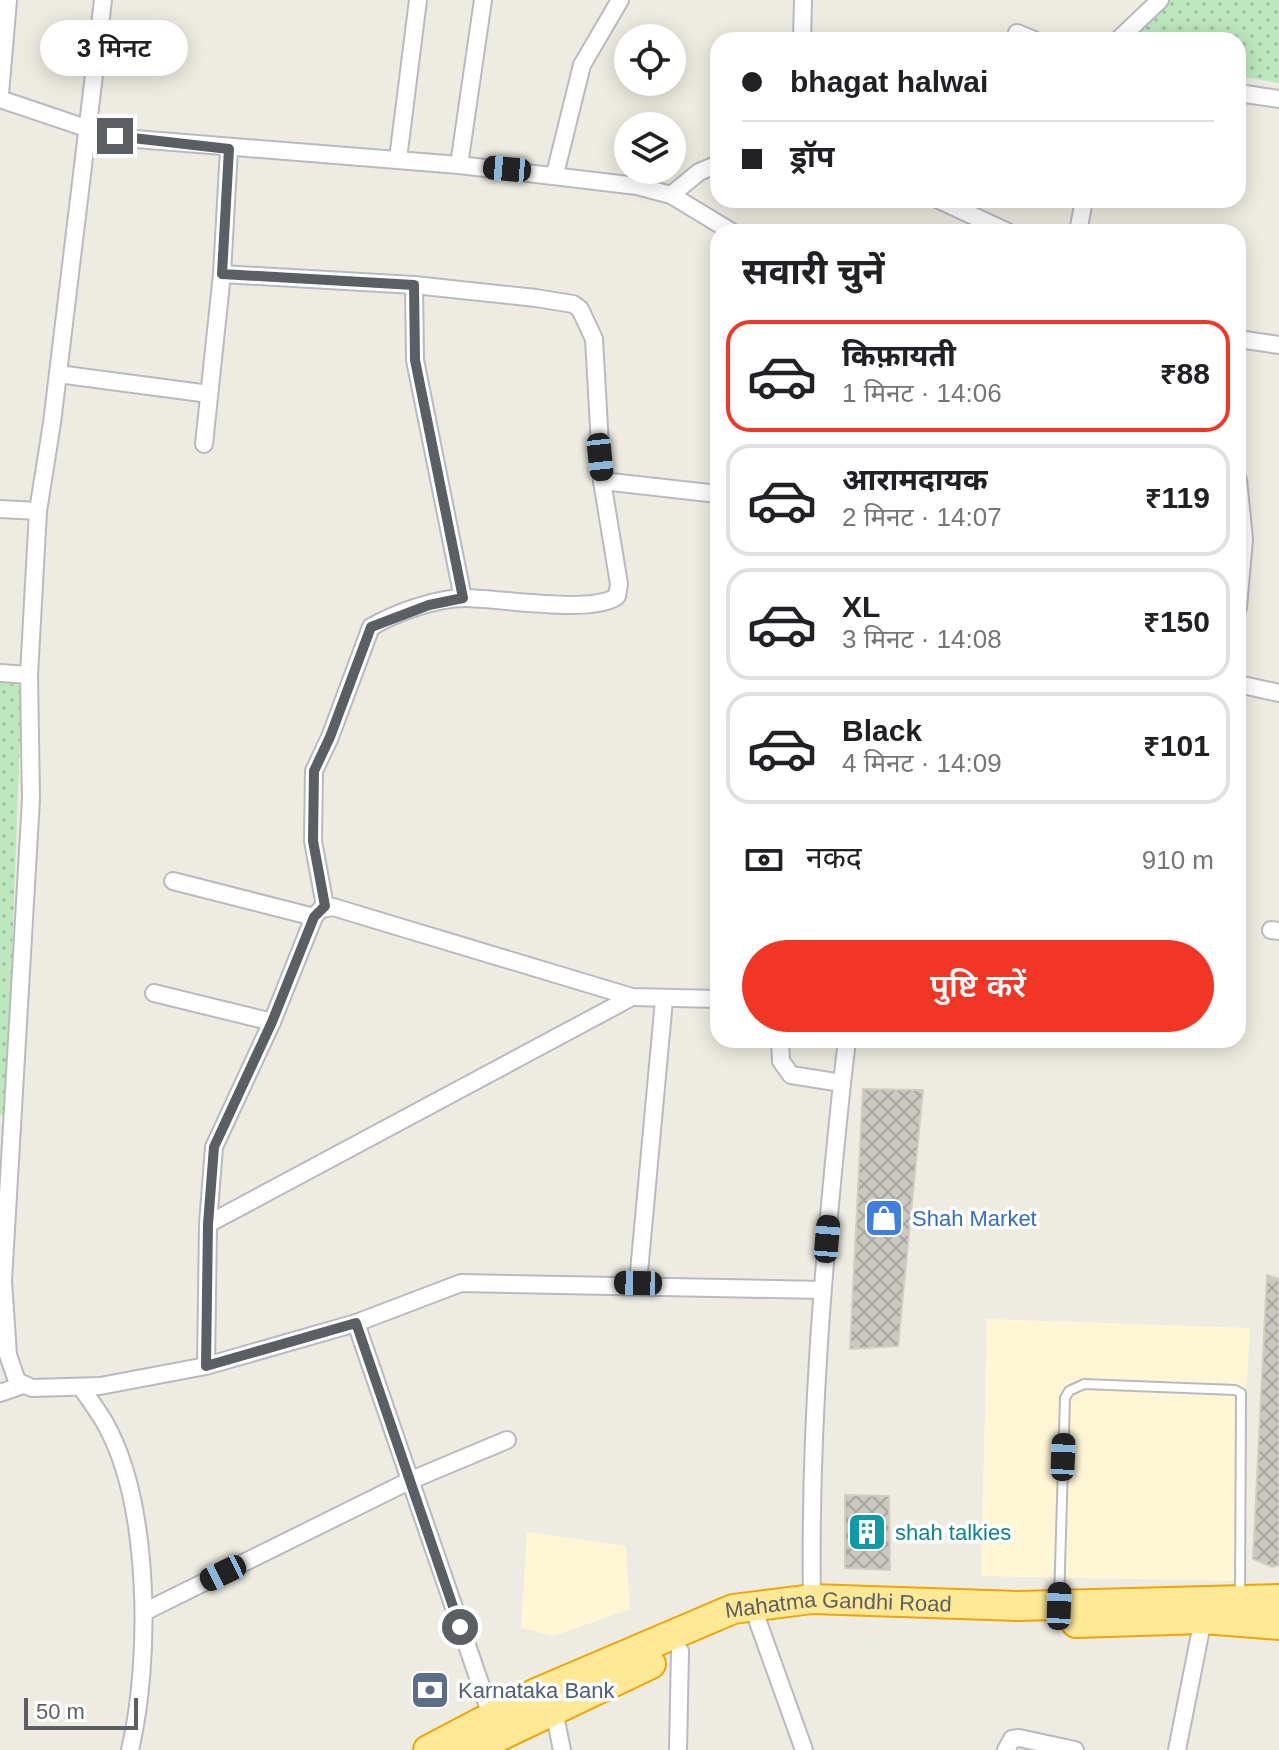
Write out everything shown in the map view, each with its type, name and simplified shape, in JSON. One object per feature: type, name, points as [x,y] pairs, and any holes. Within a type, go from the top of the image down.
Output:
[{"type":"highway","name":"Mahatma Gandhi Road","points":[[428,1750],[491,1715],[733,1609],[812,1599],[1059,1606],[1279,1599]]},
{"type":"highway","name":"Mahatma Gandhi Road","points":[[471,1750],[680,1651],[758,1622],[812,1617],[1115,1624],[1203,1619],[1279,1625]]},
{"type":"street","points":[[8,0],[0,97],[86,128],[115,136],[229,149],[398,159],[555,174],[671,195],[719,224]]},
{"type":"street","points":[[23,1385],[13,1375],[1,1303],[7,1069],[31,799],[29,675],[38,511],[58,374],[103,0]]},
{"type":"street","points":[[398,159],[418,0]]},
{"type":"street","points":[[459,165],[479,0]]},
{"type":"street","points":[[555,174],[582,65],[620,0]]},
{"type":"street","points":[[802,32],[803,0]]},
{"type":"street","points":[[1126,32],[1160,0]]},
{"type":"street","points":[[1246,94],[1279,99]]},
{"type":"street","points":[[204,444],[222,274],[229,149]]},
{"type":"street","points":[[671,195],[699,172],[710,167]]},
{"type":"street","points":[[956,208],[991,224]]},
{"type":"street","points":[[206,1366],[211,1162],[217,1137],[320,912],[313,841],[314,771],[330,737],[367,632],[388,620],[463,598],[572,605],[609,602],[617,596],[619,584],[602,481],[594,339],[580,309],[573,304],[536,298],[414,285],[222,274]]},
{"type":"street","points":[[414,285],[415,360],[463,598]]},
{"type":"street","points":[[1246,340],[1279,345]]},
{"type":"street","points":[[58,374],[209,394]]},
{"type":"street","points":[[602,481],[710,493]]},
{"type":"street","points":[[0,509],[38,511]]},
{"type":"street","points":[[0,673],[29,675]]},
{"type":"street","points":[[1246,686],[1279,693]]},
{"type":"street","points":[[173,881],[320,912],[632,997],[710,999]]},
{"type":"street","points":[[154,993],[272,1022]]},
{"type":"street","points":[[208,1224],[632,997]]},
{"type":"street","points":[[638,1283],[664,1000]]},
{"type":"street","points":[[780,1048],[781,1061],[791,1075],[842,1083]]},
{"type":"street","points":[[812,1599],[812,1482],[822,1290],[846,1048]]},
{"type":"street","points":[[0,1393],[23,1385],[81,1387],[206,1366],[356,1323],[461,1283],[638,1283],[822,1290]]},
{"type":"street","points":[[356,1323],[491,1715]]},
{"type":"street","points":[[81,1387],[106,1424],[120,1459],[134,1514],[144,1612],[130,1750]]},
{"type":"street","points":[[144,1612],[409,1481],[507,1440]]},
{"type":"street","points":[[1177,1750],[1203,1619]]},
{"type":"street","points":[[758,1622],[804,1750]]},
{"type":"street","points":[[678,1750],[680,1651]]},
{"type":"street","points":[[554,1711],[562,1750]]},
{"type":"street","points":[[1006,1750],[1012,1739],[1019,1738],[1075,1750]]},
{"type":"lane","points":[[1059,1606],[1065,1398],[1069,1391],[1084,1384],[1235,1390],[1241,1393],[1240,1600]]},
{"type":"shaded area","points":[[987,1319],[1250,1328],[1235,1581],[981,1576]]},
{"type":"shaded area","points":[[527,1532],[626,1546],[630,1609],[554,1636],[521,1628]]},
{"type":"green space","points":[[1150,0],[1279,0],[1279,83],[1246,77],[1246,32],[1127,32]]},
{"type":"green space","points":[[0,683],[22,685],[6,1115],[0,1115]]},
{"type":"building","name":"Shah Market","points":[[863,1089],[923,1090],[898,1346],[850,1349]]},
{"type":"building","points":[[1267,1275],[1279,1279],[1279,1565],[1272,1567],[1253,1559]]},
{"type":"building","name":"shah talkies","points":[[845,1495],[889,1496],[890,1570],[845,1568]]},
{"type":"place","name":"Shah Market","points":[[884,1218]]},
{"type":"place","name":"shah talkies","points":[[867,1532]]},
{"type":"place","name":"Karnataka Bank","points":[[430,1690]]},
{"type":"route","points":[[115,136],[229,149],[222,274],[414,285],[412,340],[415,360],[463,598],[429,605],[371,627],[363,641],[330,737],[317,762],[311,787],[311,811],[325,906],[314,917],[272,1022],[214,1147],[208,1224],[206,1366],[356,1323],[460,1627]]}]
